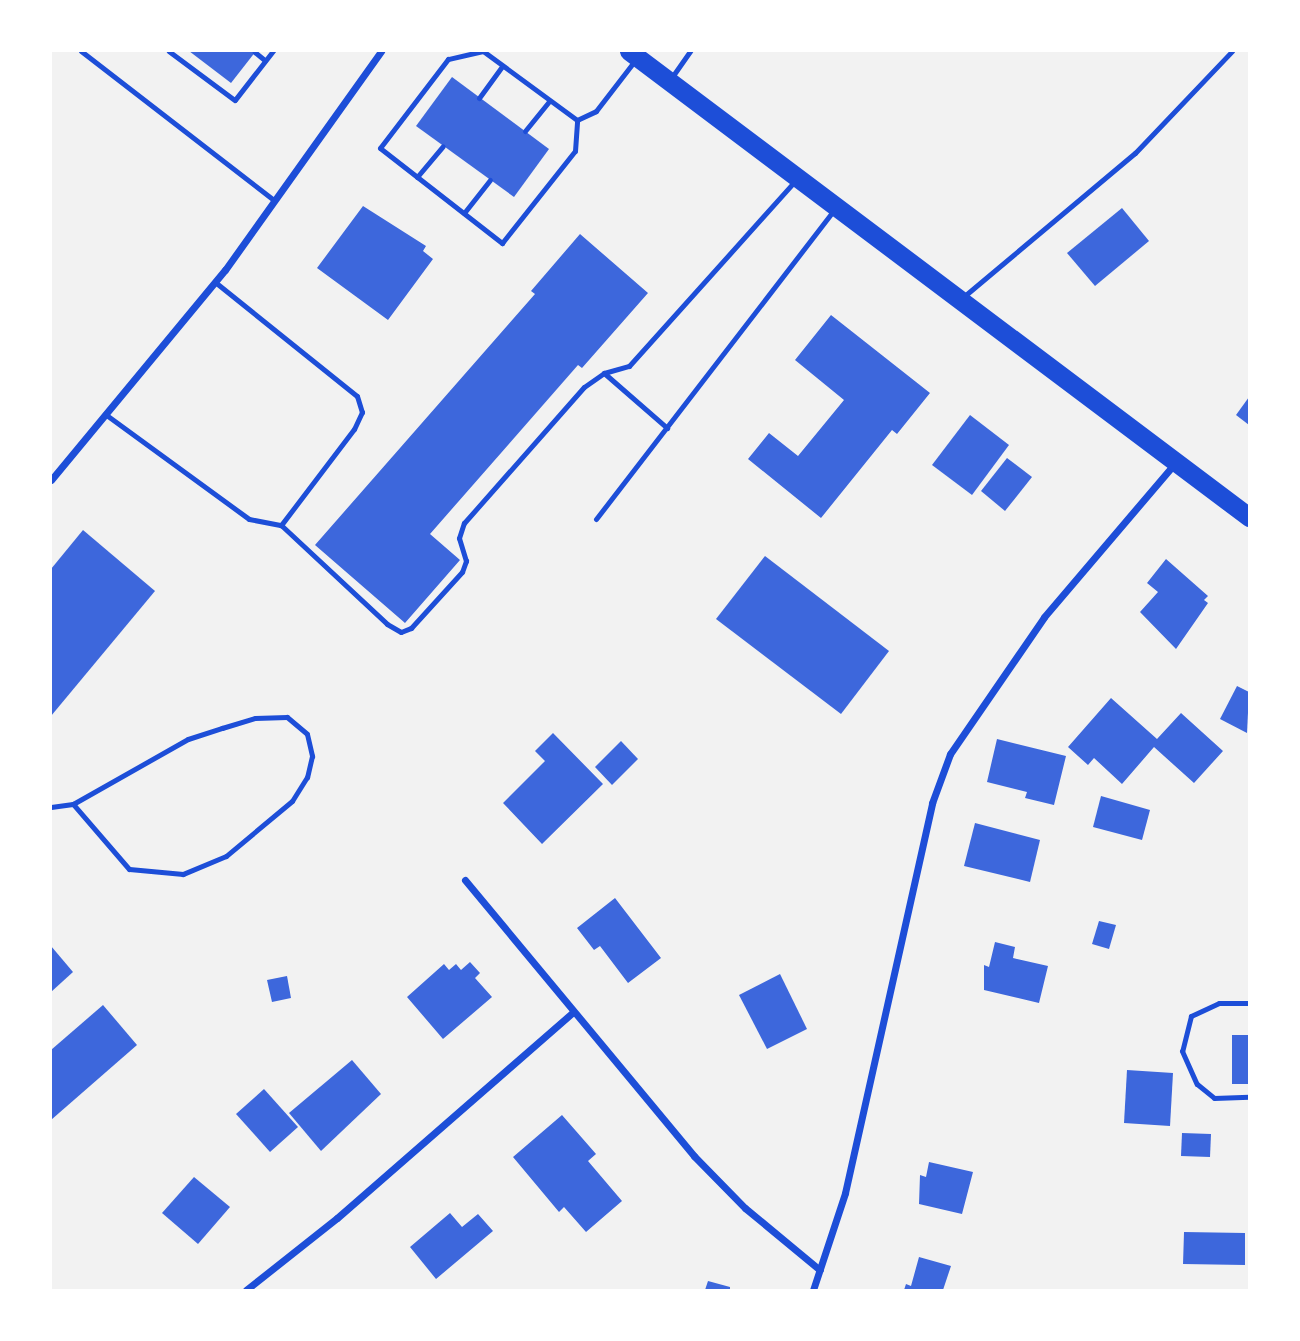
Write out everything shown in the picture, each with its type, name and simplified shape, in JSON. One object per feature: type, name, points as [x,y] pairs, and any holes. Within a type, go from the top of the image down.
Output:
[{"type":"highway","points":[[634,54],[1249,517]]},
{"type":"street","points":[[51,480],[215,282],[381,51]]},
{"type":"street","points":[[813,1290],[871,1088],[932,803],[950,754],[1044,617],[1174,463]]},
{"type":"street","points":[[465,880],[572,1013],[711,1173],[820,1270]]},
{"type":"street","points":[[246,1290],[337,1218],[572,1013]]},
{"type":"lane","points":[[81,51],[274,200]]},
{"type":"lane","points":[[483,51],[577,120],[575,151],[502,243],[380,148],[448,59],[483,51]]},
{"type":"lane","points":[[670,80],[690,51]]},
{"type":"lane","points":[[960,300],[1135,153],[1232,51]]},
{"type":"lane","points":[[577,120],[596,111],[634,54]]},
{"type":"lane","points":[[480,98],[502,66]]},
{"type":"lane","points":[[525,131],[550,101]]},
{"type":"lane","points":[[417,177],[443,146]]},
{"type":"lane","points":[[106,414],[249,519],[281,525],[387,624],[401,632],[411,628],[462,572],[466,561],[459,538],[464,523],[584,387],[604,373],[629,366],[798,177]]},
{"type":"lane","points":[[464,213],[490,180]]},
{"type":"lane","points":[[597,519],[837,206]]},
{"type":"lane","points":[[215,282],[357,396],[362,412],[354,429],[281,525]]},
{"type":"lane","points":[[604,373],[667,428]]},
{"type":"lane","points":[[51,807],[73,804],[188,739],[222,727],[255,718],[287,717],[307,734],[310,767],[292,801],[260,832],[226,856],[183,874],[129,869],[73,804]]},
{"type":"lane","points":[[1249,1003],[1219,1003],[1191,1016],[1182,1051],[1196,1084],[1214,1098],[1249,1097]]},
{"type":"path","points":[[169,51],[235,100],[273,51]]},
{"type":"path","points":[[255,52],[265,60]]},
{"type":"building","points":[[189,51],[256,51],[231,83]]},
{"type":"building","points":[[452,77],[549,149],[514,197],[416,126]]},
{"type":"building","points":[[363,206],[426,246],[423,251],[433,259],[388,320],[317,268]]},
{"type":"building","points":[[1122,208],[1149,241],[1095,286],[1067,253]]},
{"type":"building","points":[[580,234],[648,293],[582,368],[578,365],[430,534],[460,560],[405,623],[315,545],[535,294],[531,291]]},
{"type":"building","points":[[831,315],[930,393],[897,434],[892,430],[821,518],[748,459],[769,433],[798,456],[844,400],[795,360]]},
{"type":"building","points":[[1249,397],[1249,425],[1236,415]]},
{"type":"building","points":[[970,415],[1009,445],[972,495],[932,465]]},
{"type":"building","points":[[1007,458],[1032,477],[1005,511],[981,491]]},
{"type":"building","points":[[83,530],[155,591],[51,716],[51,569]]},
{"type":"building","points":[[765,556],[889,651],[841,714],[716,619]]},
{"type":"building","points":[[1166,559],[1208,596],[1204,600],[1208,603],[1176,649],[1140,612],[1158,592],[1147,583]]},
{"type":"building","points":[[1237,686],[1249,692],[1247,733],[1220,719]]},
{"type":"building","points":[[1111,698],[1157,739],[1181,713],[1223,751],[1194,783],[1154,747],[1122,784],[1094,758],[1088,765],[1068,747]]},
{"type":"building","points":[[553,733],[603,784],[542,844],[503,803],[545,761],[535,751]]},
{"type":"building","points":[[997,739],[1066,756],[1054,805],[1025,798],[1027,792],[987,782]]},
{"type":"building","points":[[621,741],[638,759],[612,785],[595,767]]},
{"type":"building","points":[[1101,796],[1150,810],[1142,840],[1093,827]]},
{"type":"building","points":[[975,823],[1040,840],[1030,882],[964,866]]},
{"type":"building","points":[[615,898],[661,958],[628,983],[600,946],[594,950],[577,928]]},
{"type":"building","points":[[1099,921],[1116,925],[1109,949],[1092,944]]},
{"type":"building","points":[[995,942],[1015,947],[1013,958],[1048,966],[1039,1003],[984,990],[984,965],[989,967]]},
{"type":"building","points":[[51,946],[73,972],[51,992]]},
{"type":"building","points":[[470,962],[480,973],[475,978],[492,997],[443,1039],[407,997],[444,964],[449,970],[456,964],[461,970]]},
{"type":"building","points":[[780,974],[807,1029],[767,1049],[739,995]]},
{"type":"building","points":[[287,976],[291,998],[272,1002],[267,980]]},
{"type":"building","points":[[103,1005],[137,1045],[51,1120],[51,1050]]},
{"type":"building","points":[[1232,1035],[1249,1035],[1249,1084],[1232,1084]]},
{"type":"building","points":[[352,1060],[381,1094],[321,1151],[289,1113]]},
{"type":"building","points":[[1127,1070],[1173,1073],[1170,1126],[1124,1123]]},
{"type":"building","points":[[264,1089],[298,1127],[270,1152],[236,1114]]},
{"type":"building","points":[[562,1115],[596,1154],[588,1161],[622,1201],[586,1232],[564,1207],[559,1212],[513,1157]]},
{"type":"building","points":[[1182,1133],[1211,1134],[1210,1157],[1181,1156]]},
{"type":"building","points":[[929,1162],[973,1172],[962,1214],[919,1204],[920,1175],[926,1177]]},
{"type":"building","points":[[194,1177],[230,1207],[198,1244],[162,1213]]},
{"type":"building","points":[[450,1213],[462,1227],[478,1214],[493,1231],[436,1279],[410,1247]]},
{"type":"building","points":[[1184,1232],[1245,1233],[1245,1265],[1183,1264]]},
{"type":"building","points":[[919,1257],[951,1266],[943,1290],[904,1290],[906,1284],[911,1286]]},
{"type":"building","points":[[708,1281],[730,1287],[730,1290],[705,1290]]}]
